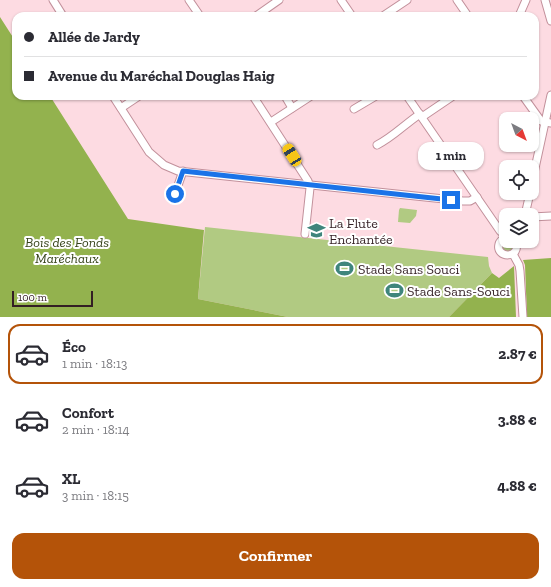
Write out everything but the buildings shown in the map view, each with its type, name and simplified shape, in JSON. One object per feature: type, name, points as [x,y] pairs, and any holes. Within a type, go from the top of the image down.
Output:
[{"type":"street","points":[[53,0],[60,12]]},
{"type":"street","points":[[189,0],[197,12]]},
{"type":"street","points":[[262,12],[279,0]]},
{"type":"street","points":[[341,0],[349,12]]},
{"type":"street","points":[[389,12],[407,0]]},
{"type":"street","points":[[457,0],[465,12]]},
{"type":"street","points":[[522,12],[526,0]]},
{"type":"street","points":[[545,0],[551,21]]},
{"type":"street","points":[[538,160],[548,122],[551,95]]},
{"type":"street","points":[[116,100],[149,152],[164,165],[183,171],[470,202],[477,197]]},
{"type":"street","points":[[121,108],[133,100]]},
{"type":"street","points":[[256,100],[306,177],[309,185],[305,234]]},
{"type":"street","points":[[287,100],[292,108]]},
{"type":"street","points":[[271,122],[305,100]]},
{"type":"street","points":[[354,109],[369,100]]},
{"type":"street","points":[[410,100],[499,230]]},
{"type":"street","points":[[377,145],[394,135],[405,125],[447,100]]},
{"type":"street","points":[[526,100],[541,121],[548,122]]},
{"type":"street","points":[[171,199],[175,194],[183,171]]},
{"type":"street","points":[[539,217],[551,216]]},
{"type":"street","points":[[500,248],[501,252],[507,255],[513,254],[517,248]]},
{"type":"street","points":[[513,254],[519,265],[520,271],[523,317]]},
{"type":"green space","name":"Bois des Fonds Maréchaux","points":[[0,17],[12,36],[12,100],[53,100],[128,219],[204,230],[198,299],[288,317],[0,317]]},
{"type":"green space","points":[[400,208],[417,210],[416,216],[410,223],[398,222]]},
{"type":"green space","name":"Stade Sans Souci","points":[[205,227],[488,257],[489,266],[492,273],[449,317],[288,317],[198,299]]},
{"type":"green space","points":[[503,248],[513,248],[510,251],[504,250]]},
{"type":"green space","points":[[551,258],[551,317],[527,317],[525,265],[523,260]]},
{"type":"green space","points":[[514,266],[516,317],[449,317],[492,273],[499,278]]},
{"type":"place","name":"La Flute Enchantée","points":[[316,231]]},
{"type":"place","name":"Stade Sans Souci","points":[[345,269]]},
{"type":"place","name":"Stade Sans-Souci","points":[[394,291]]},
{"type":"route","points":[[175,194],[183,171],[451,200]]}]
